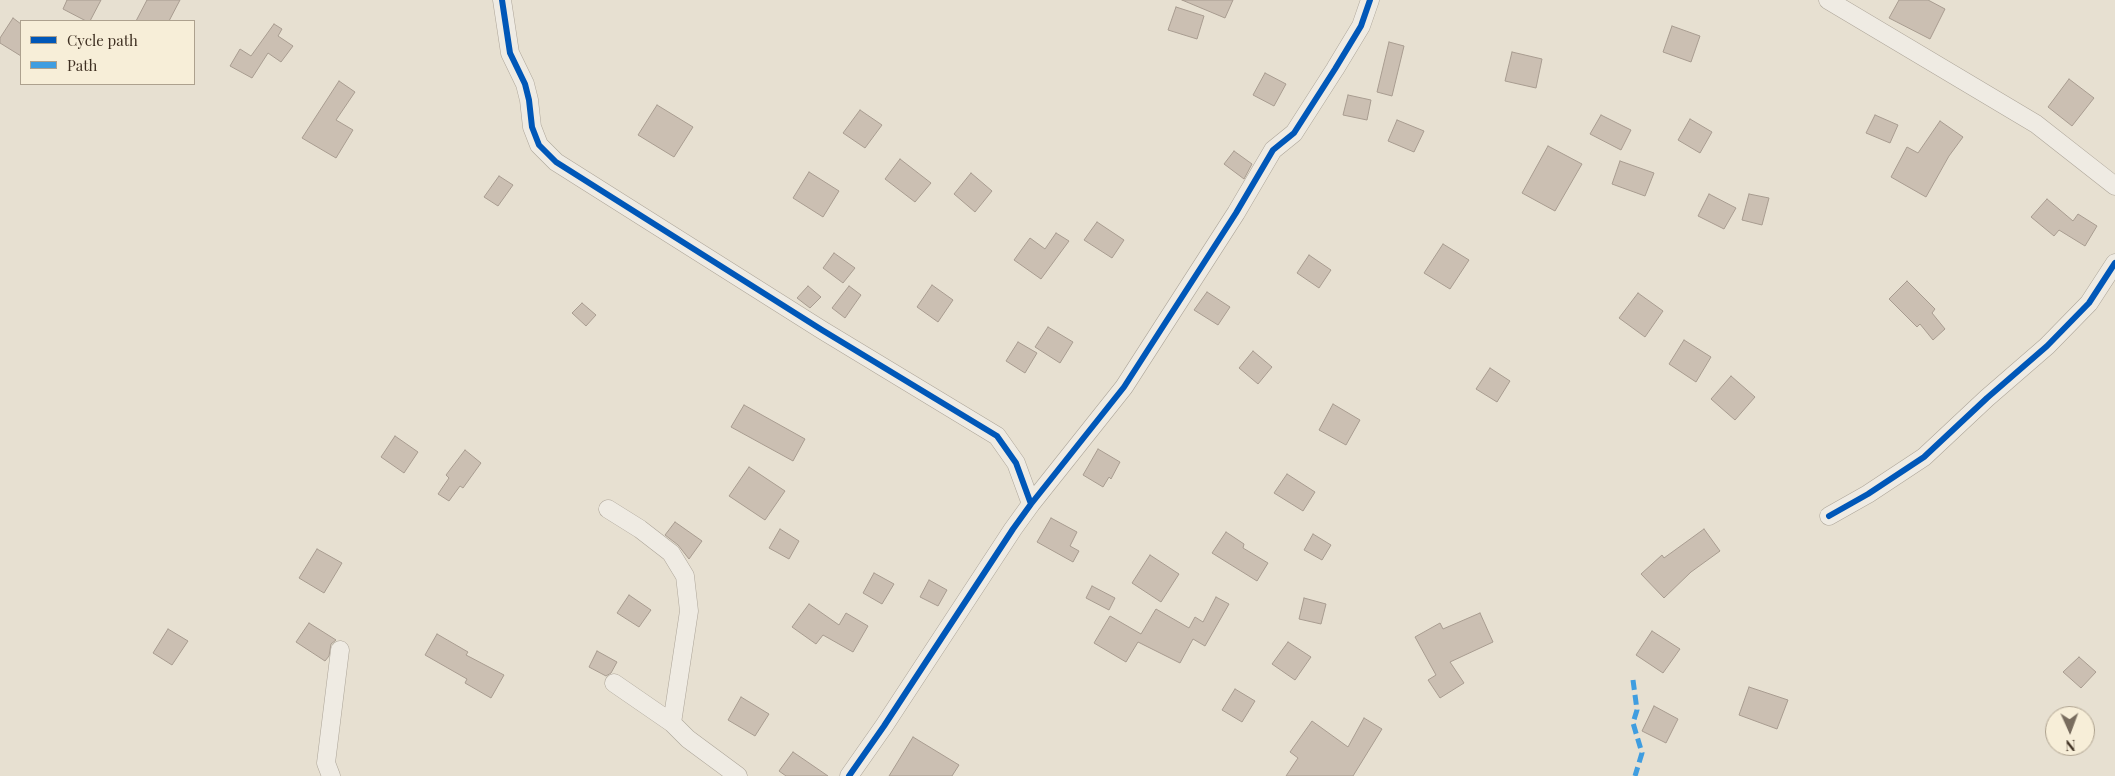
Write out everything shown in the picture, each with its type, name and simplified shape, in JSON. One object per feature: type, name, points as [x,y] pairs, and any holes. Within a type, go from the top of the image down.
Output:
[{"type":"street","points":[[502,0],[510,53],[525,84],[532,127],[539,145],[556,162],[822,330],[997,436],[1016,463],[1031,504]]},
{"type":"street","points":[[849,776],[884,726],[1013,529],[1124,387],[1231,221],[1273,150],[1294,133],[1335,69],[1361,26],[1370,0]]},
{"type":"street","points":[[1828,0],[2036,124],[2115,186]]},
{"type":"street","points":[[1829,516],[1868,494],[1924,457],[1987,398],[2047,346],[2089,303],[2115,263]]},
{"type":"street","points":[[608,509],[640,529],[670,553],[685,576],[689,611],[672,723]]},
{"type":"street","points":[[331,776],[326,763],[340,650]]},
{"type":"street","points":[[614,683],[672,723],[688,739],[738,776]]},
{"type":"building","points":[[67,0],[101,0],[91,20],[84,20],[63,9]]},
{"type":"building","points":[[147,0],[180,0],[170,20],[137,20]]},
{"type":"building","points":[[1182,0],[1233,0],[1225,18]]},
{"type":"building","points":[[1899,0],[1928,0],[1945,9],[1930,39],[1889,18]]},
{"type":"building","points":[[1176,7],[1204,16],[1197,39],[1168,30]]},
{"type":"building","points":[[13,18],[20,23],[20,55],[0,43],[0,38]]},
{"type":"building","points":[[274,24],[282,29],[278,36],[293,46],[281,62],[268,53],[252,78],[230,66],[240,49],[251,56]]},
{"type":"building","points":[[1672,26],[1700,36],[1691,62],[1663,52]]},
{"type":"building","points":[[1389,42],[1404,46],[1392,96],[1377,92]]},
{"type":"building","points":[[1512,52],[1542,59],[1536,88],[1505,81]]},
{"type":"building","points":[[1265,73],[1286,84],[1274,106],[1253,95]]},
{"type":"building","points":[[2069,79],[2094,98],[2072,126],[2048,107]]},
{"type":"building","points":[[339,81],[355,92],[336,120],[353,130],[336,158],[302,138]]},
{"type":"building","points":[[1348,95],[1371,100],[1367,120],[1343,115]]},
{"type":"building","points":[[657,105],[693,127],[674,157],[638,135]]},
{"type":"building","points":[[860,110],[882,125],[865,148],[843,133]]},
{"type":"building","points":[[1601,115],[1631,130],[1621,150],[1590,134]]},
{"type":"building","points":[[1875,115],[1898,125],[1890,143],[1866,133]]},
{"type":"building","points":[[1690,119],[1712,132],[1700,153],[1678,140]]},
{"type":"building","points":[[1397,120],[1424,131],[1414,152],[1388,141]]},
{"type":"building","points":[[1940,121],[1963,137],[1949,156],[1926,197],[1891,177],[1907,147],[1918,153]]},
{"type":"building","points":[[1548,146],[1582,164],[1555,211],[1522,193]]},
{"type":"building","points":[[1234,151],[1252,164],[1244,179],[1224,164]]},
{"type":"building","points":[[900,159],[931,183],[915,202],[885,179]]},
{"type":"building","points":[[1620,161],[1654,173],[1645,196],[1612,184]]},
{"type":"building","points":[[809,172],[839,191],[823,217],[793,198]]},
{"type":"building","points":[[971,173],[992,191],[975,212],[954,194]]},
{"type":"building","points":[[499,176],[513,185],[498,206],[484,197]]},
{"type":"building","points":[[1709,194],[1736,208],[1724,229],[1698,216]]},
{"type":"building","points":[[1749,194],[1769,198],[1762,225],[1742,220]]},
{"type":"building","points":[[2047,199],[2073,221],[2078,214],[2097,226],[2085,246],[2059,230],[2054,236],[2031,217]]},
{"type":"building","points":[[1097,222],[1124,240],[1112,258],[1084,240]]},
{"type":"building","points":[[1056,233],[1069,241],[1041,279],[1014,260],[1030,238],[1045,249]]},
{"type":"building","points":[[1443,244],[1469,260],[1450,289],[1424,273]]},
{"type":"building","points":[[834,253],[855,268],[843,283],[823,268]]},
{"type":"building","points":[[1309,255],[1331,270],[1319,288],[1297,273]]},
{"type":"building","points":[[1907,281],[1935,309],[1932,313],[1945,329],[1933,340],[1920,324],[1917,327],[1889,299]]},
{"type":"building","points":[[932,285],[953,300],[938,322],[917,307]]},
{"type":"building","points":[[808,286],[821,297],[810,308],[797,298]]},
{"type":"building","points":[[849,286],[861,295],[845,318],[832,308]]},
{"type":"building","points":[[1207,292],[1230,307],[1218,325],[1194,310]]},
{"type":"building","points":[[1638,293],[1663,311],[1645,337],[1619,318]]},
{"type":"building","points":[[582,303],[596,315],[586,326],[572,313]]},
{"type":"building","points":[[1048,327],[1073,342],[1060,363],[1035,347]]},
{"type":"building","points":[[1684,340],[1711,357],[1696,382],[1669,364]]},
{"type":"building","points":[[1018,342],[1037,353],[1025,373],[1006,361]]},
{"type":"building","points":[[1253,351],[1272,367],[1258,384],[1239,368]]},
{"type":"building","points":[[1490,368],[1510,381],[1497,402],[1476,389]]},
{"type":"building","points":[[1731,376],[1755,397],[1735,420],[1711,399]]},
{"type":"building","points":[[1333,404],[1360,420],[1346,445],[1319,430]]},
{"type":"building","points":[[744,405],[805,439],[793,461],[731,427]]},
{"type":"building","points":[[395,436],[418,452],[404,473],[381,457]]},
{"type":"building","points":[[1098,449],[1120,462],[1111,479],[1109,477],[1103,487],[1083,475]]},
{"type":"building","points":[[465,450],[481,463],[463,488],[460,486],[449,501],[438,494],[449,478],[446,475]]},
{"type":"building","points":[[749,467],[785,491],[765,520],[729,496]]},
{"type":"building","points":[[1287,474],[1315,492],[1303,511],[1274,493]]},
{"type":"building","points":[[1051,518],[1077,532],[1070,546],[1079,551],[1073,562],[1037,542]]},
{"type":"building","points":[[675,522],[702,541],[689,559],[678,545],[665,535]]},
{"type":"building","points":[[780,529],[799,541],[789,559],[769,548]]},
{"type":"building","points":[[1704,529],[1720,551],[1691,572],[1664,598],[1641,574],[1662,555],[1664,558]]},
{"type":"building","points":[[1226,532],[1244,544],[1243,548],[1268,563],[1257,581],[1212,553]]},
{"type":"building","points":[[1313,534],[1331,545],[1322,560],[1304,550]]},
{"type":"building","points":[[317,549],[342,563],[324,593],[299,578]]},
{"type":"building","points":[[1150,555],[1179,574],[1161,602],[1132,583]]},
{"type":"building","points":[[874,573],[894,584],[882,604],[863,593]]},
{"type":"building","points":[[929,580],[947,590],[938,606],[920,597]]},
{"type":"building","points":[[1092,586],[1115,598],[1109,610],[1086,598]]},
{"type":"building","points":[[629,595],[651,610],[639,627],[617,613]]},
{"type":"building","points":[[1216,597],[1229,604],[1205,646],[1193,639],[1180,663],[1138,642],[1126,662],[1094,643],[1110,616],[1141,634],[1156,609],[1189,628],[1195,617],[1203,622]]},
{"type":"building","points":[[1304,598],[1326,604],[1321,624],[1299,619]]},
{"type":"building","points":[[809,604],[839,625],[846,613],[868,626],[853,652],[823,635],[816,644],[792,627]]},
{"type":"building","points":[[1480,613],[1493,642],[1450,662],[1464,683],[1440,698],[1428,680],[1436,675],[1415,637],[1440,623],[1443,629]]},
{"type":"building","points":[[309,623],[336,640],[331,644],[329,656],[325,661],[296,642]]},
{"type":"building","points":[[168,629],[188,641],[172,665],[153,653]]},
{"type":"building","points":[[1652,631],[1680,649],[1663,673],[1636,655]]},
{"type":"building","points":[[437,634],[468,652],[466,655],[504,675],[491,698],[465,683],[467,679],[425,655]]},
{"type":"building","points":[[1288,642],[1311,657],[1295,680],[1272,664]]},
{"type":"building","points":[[597,651],[617,662],[611,673],[606,676],[589,667]]},
{"type":"building","points":[[2079,657],[2096,672],[2081,688],[2063,672]]},
{"type":"building","points":[[1749,687],[1788,700],[1777,729],[1739,715]]},
{"type":"building","points":[[1235,689],[1255,701],[1242,722],[1222,710]]},
{"type":"building","points":[[741,697],[769,714],[755,736],[728,720]]},
{"type":"building","points":[[1654,706],[1678,719],[1666,743],[1642,731]]},
{"type":"building","points":[[1364,718],[1382,729],[1353,776],[1286,776],[1298,758],[1290,752],[1312,721],[1348,747]]},
{"type":"building","points":[[913,737],[959,765],[952,776],[889,776]]},
{"type":"building","points":[[793,752],[828,776],[786,776],[779,771]]},
{"type":"marked path","points":[[1633,680],[1637,710],[1633,723],[1642,753],[1635,776]]},
{"type":"cycle path","points":[[502,0],[510,53],[525,84],[532,127],[539,145],[556,162],[822,330],[997,436],[1016,463],[1031,504],[849,776]]},
{"type":"cycle path","points":[[1031,504],[1124,387],[1236,213],[1273,150],[1294,133],[1335,69],[1361,26],[1370,0]]},
{"type":"cycle path","points":[[1829,516],[1868,494],[1924,457],[1987,398],[2047,346],[2089,303],[2115,263]]}]
